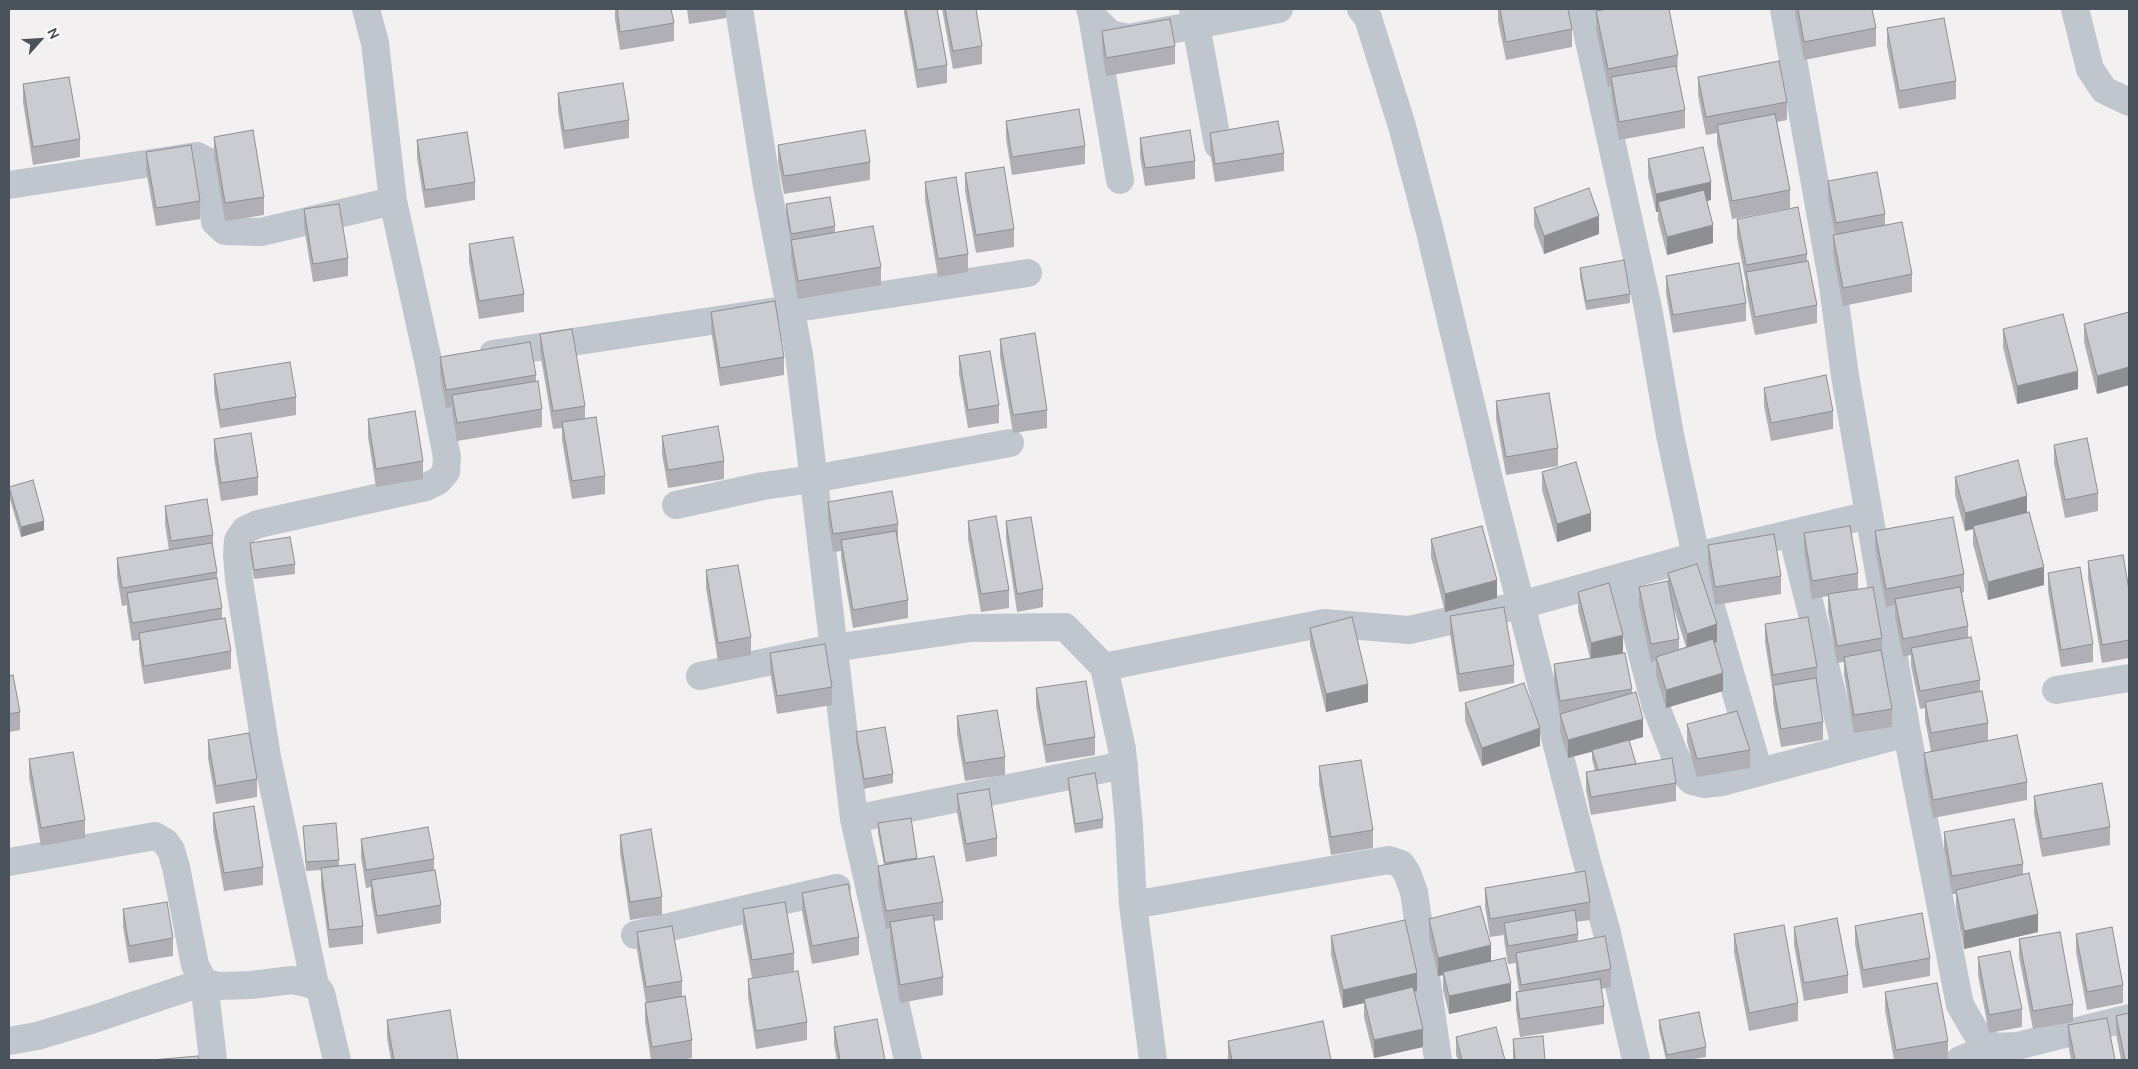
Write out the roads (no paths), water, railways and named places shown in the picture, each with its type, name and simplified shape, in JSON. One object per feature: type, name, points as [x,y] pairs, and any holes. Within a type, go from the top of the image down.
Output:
[{"type":"street","points":[[337,1060],[321,993],[315,985],[267,757],[239,580],[237,555],[238,540],[245,530],[258,524],[426,487],[438,481],[446,472],[447,457],[393,201],[375,43],[366,9]]},
{"type":"street","points":[[738,9],[767,186],[799,354],[854,819],[908,1060]]},
{"type":"street","points":[[1091,12],[1110,34],[1128,38],[1195,16],[1279,9]]},
{"type":"street","points":[[1361,9],[1368,18],[1402,126],[1430,232],[1521,605],[1606,929],[1636,1060]]},
{"type":"street","points":[[1582,9],[1648,308],[1670,435],[1696,556],[1759,772]]},
{"type":"street","points":[[1784,9],[1832,279],[1845,376],[1907,733],[1960,1005],[1974,1031],[1992,1047]]},
{"type":"street","points":[[2075,9],[2090,69],[2104,90],[2129,102]]},
{"type":"street","points":[[1091,12],[1120,180]]},
{"type":"street","points":[[1195,16],[1218,145]]},
{"type":"street","points":[[9,185],[197,156],[207,161],[215,222],[225,231],[261,232],[393,201]]},
{"type":"street","points":[[429,365],[572,341],[1028,273]]},
{"type":"street","points":[[676,505],[763,486],[813,479],[1010,443]]},
{"type":"street","points":[[1104,667],[1324,623],[1409,630],[1521,605],[1696,556],[1869,515]]},
{"type":"street","points":[[1792,534],[1846,749]]},
{"type":"street","points":[[1622,578],[1656,707],[1674,753],[1684,773],[1692,781],[1704,784],[1722,782],[1907,733]]},
{"type":"street","points":[[700,676],[833,648],[971,628],[1065,627],[1104,667],[1122,749],[1130,826],[1133,905],[1153,1060]]},
{"type":"street","points":[[2056,690],[2129,678]]},
{"type":"street","points":[[854,819],[1124,765]]},
{"type":"street","points":[[9,862],[155,836],[165,842],[171,850],[176,867],[196,964],[204,982],[212,1060]]},
{"type":"street","points":[[1133,905],[1390,860],[1401,864],[1407,873],[1414,892],[1438,1060]]},
{"type":"street","points":[[635,935],[868,880]]},
{"type":"street","points":[[9,1041],[37,1036],[94,1019],[204,982],[218,986],[251,985],[292,980],[315,985]]},
{"type":"street","points":[[1960,1060],[1992,1047],[2017,1046],[2129,1018]]}]
